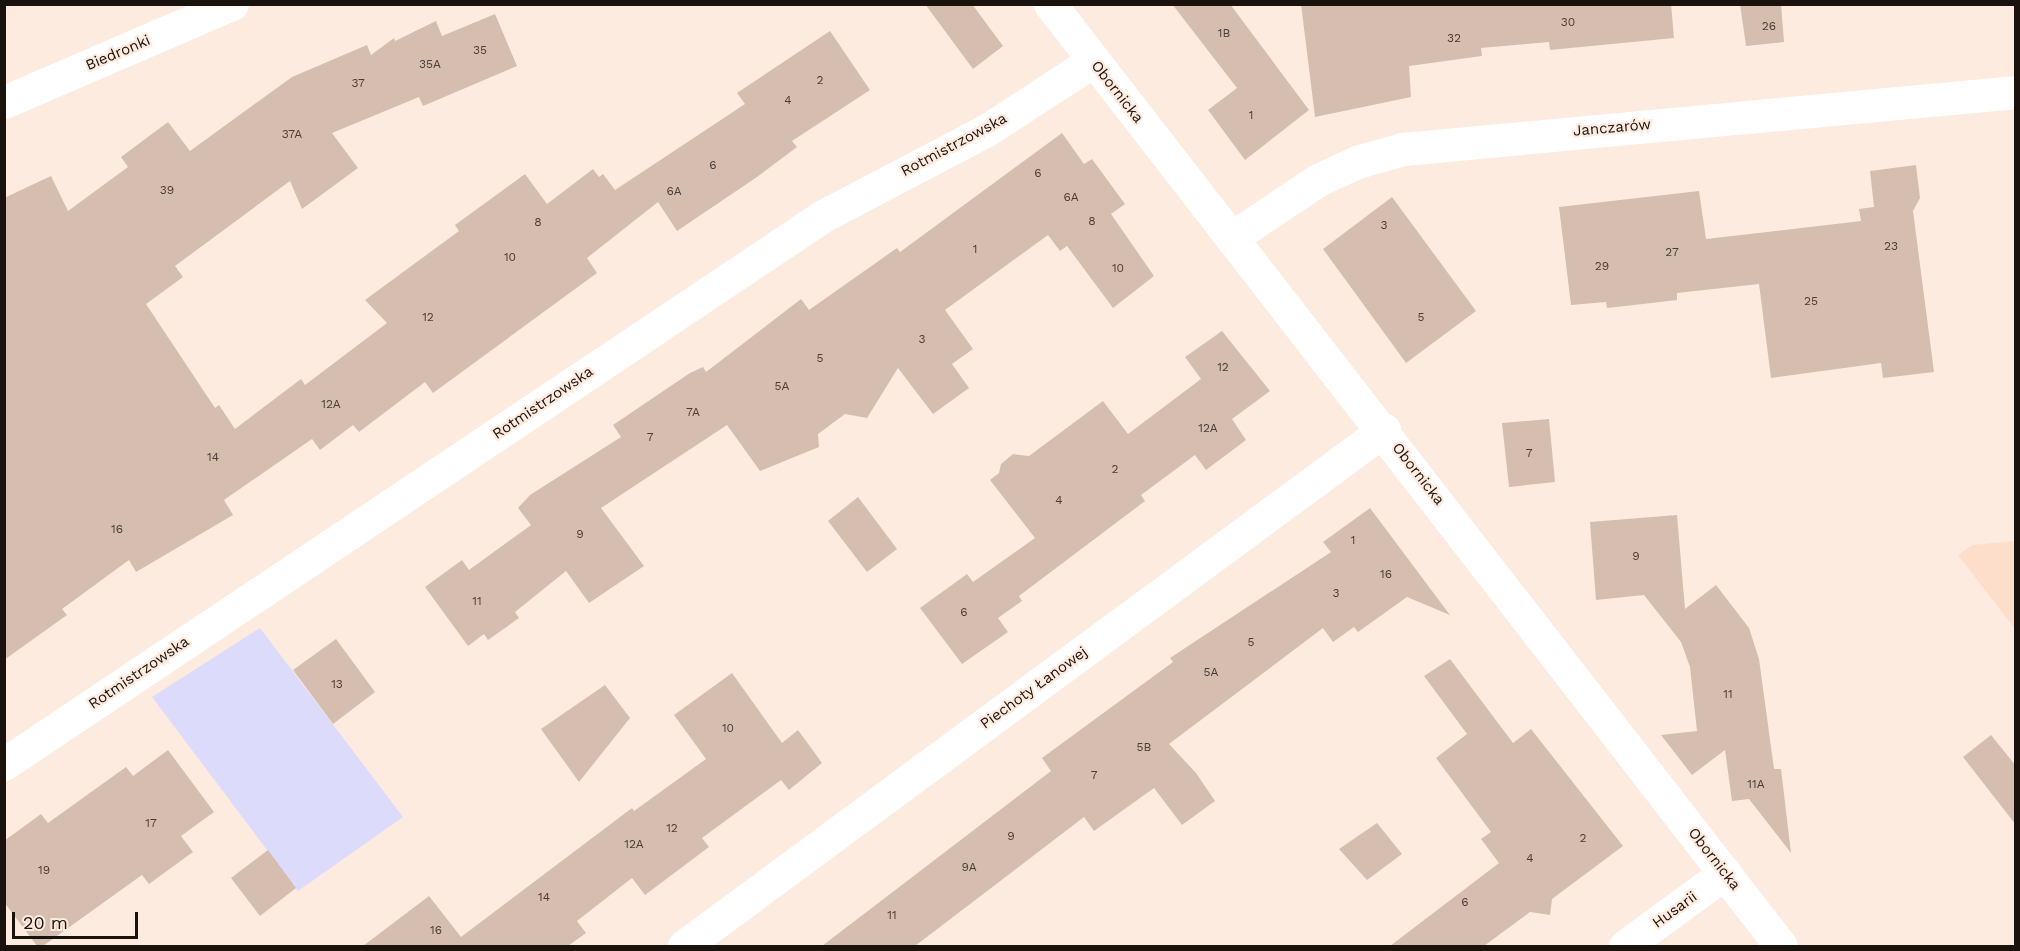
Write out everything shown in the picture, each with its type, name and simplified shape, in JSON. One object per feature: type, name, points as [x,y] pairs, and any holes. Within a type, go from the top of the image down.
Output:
[{"type":"street","name":"Biedronki","points":[[4,102],[232,4]]},
{"type":"street","name":"Obornicka","points":[[1050,4],[1231,238],[1384,430],[1781,946]]},
{"type":"street","name":"Rotmistrzowska","points":[[4,764],[823,216],[987,130],[1093,61]]},
{"type":"street","name":"Janczarów","points":[[1231,238],[1318,180],[1358,162],[1403,148],[2016,92]]},
{"type":"street","name":"Piechoty Łanowej","points":[[684,946],[1384,430]]},
{"type":"street","name":"Husarii","points":[[1625,946],[1725,873]]},
{"type":"shaded area","points":[[2016,541],[2015,629],[1958,555],[1972,545]]},
{"type":"shaded area","points":[[260,628],[403,817],[298,891],[152,697]]},
{"type":"building","points":[[925,4],[972,4],[1003,46],[973,69]]},
{"type":"building","points":[[1172,4],[1230,4],[1309,110],[1245,160],[1208,110],[1237,88]]},
{"type":"building","points":[[1301,4],[1671,4],[1674,38],[1550,50],[1549,42],[1481,48],[1482,56],[1409,66],[1411,97],[1315,117]]},
{"type":"building","points":[[1740,4],[1781,4],[1784,42],[1746,46]]},
{"type":"building","points":[[495,14],[517,66],[423,106],[419,97],[332,133],[358,168],[302,209],[290,181],[175,266],[183,277],[146,304],[215,408],[219,405],[235,429],[301,379],[305,385],[387,323],[365,300],[459,231],[455,225],[525,174],[547,204],[593,169],[599,177],[603,174],[615,190],[745,104],[737,93],[830,31],[870,90],[792,141],[797,147],[677,231],[658,202],[587,258],[597,273],[433,393],[425,382],[359,432],[353,425],[320,450],[312,439],[224,500],[233,515],[136,572],[129,560],[62,609],[67,615],[4,660],[4,198],[51,176],[68,211],[128,167],[121,157],[168,122],[190,151],[292,77],[367,45],[371,55],[394,38],[395,41],[436,21],[442,36]]},
{"type":"building","points":[[1062,133],[1084,164],[1092,159],[1125,204],[1111,214],[1154,276],[1113,308],[1067,246],[1060,251],[1048,235],[945,310],[973,349],[952,364],[969,388],[933,414],[898,368],[867,418],[845,414],[818,434],[819,447],[760,471],[727,425],[601,508],[644,566],[589,603],[566,571],[515,612],[519,618],[488,640],[484,634],[468,646],[425,587],[462,560],[469,570],[531,525],[518,508],[530,495],[621,437],[613,425],[690,373],[703,367],[706,372],[801,299],[809,310],[897,248],[900,252]]},
{"type":"building","points":[[1916,165],[1920,198],[1913,211],[1934,372],[1883,378],[1881,363],[1771,378],[1759,284],[1677,293],[1677,300],[1643,304],[1607,308],[1606,302],[1571,305],[1559,207],[1699,191],[1706,239],[1861,221],[1859,209],[1874,207],[1870,171]]},
{"type":"building","points":[[1392,197],[1476,311],[1406,363],[1323,249]]},
{"type":"building","points":[[1222,331],[1270,391],[1232,419],[1246,440],[1206,470],[1195,455],[1141,495],[1145,501],[1019,596],[1022,601],[998,618],[1008,632],[962,664],[920,608],[967,574],[973,582],[1035,538],[990,480],[999,473],[1001,464],[1013,454],[1029,456],[1103,401],[1128,434],[1201,379],[1185,357]]},
{"type":"building","points":[[1549,419],[1555,482],[1509,487],[1502,423]]},
{"type":"building","points":[[858,497],[897,549],[867,572],[828,521]]},
{"type":"building","points":[[1370,508],[1450,615],[1407,597],[1358,632],[1354,627],[1333,642],[1323,628],[1169,744],[1196,773],[1215,801],[1182,825],[1154,788],[1094,831],[1084,817],[915,946],[822,946],[1051,771],[1042,758],[1173,662],[1170,658],[1331,552],[1323,542]]},
{"type":"building","points":[[1677,515],[1685,609],[1716,585],[1749,628],[1759,659],[1774,769],[1781,769],[1791,853],[1749,799],[1732,801],[1725,750],[1692,775],[1661,735],[1697,731],[1690,667],[1681,642],[1644,595],[1596,600],[1590,522]]},
{"type":"building","points":[[336,639],[375,692],[333,724],[293,670]]},
{"type":"building","points":[[1450,659],[1513,743],[1531,729],[1623,846],[1552,899],[1550,915],[1530,912],[1484,946],[1390,946],[1499,863],[1481,839],[1491,832],[1436,758],[1467,734],[1424,676]]},
{"type":"building","points":[[732,673],[782,743],[798,730],[822,763],[789,790],[781,780],[702,838],[709,847],[645,895],[632,878],[577,921],[586,933],[568,946],[363,946],[429,896],[461,937],[632,808],[634,811],[706,759],[674,715]]},
{"type":"building","points":[[605,685],[630,718],[579,782],[541,729]]},
{"type":"building","points":[[1991,735],[2016,766],[2016,825],[1963,757]]},
{"type":"building","points":[[168,750],[214,812],[181,836],[193,852],[149,884],[142,875],[43,946],[37,946],[4,902],[4,841],[41,814],[48,823],[126,767],[133,776]]},
{"type":"building","points":[[1377,823],[1402,854],[1367,880],[1339,849]]},
{"type":"building","points":[[268,850],[296,888],[260,916],[231,878]]}]
